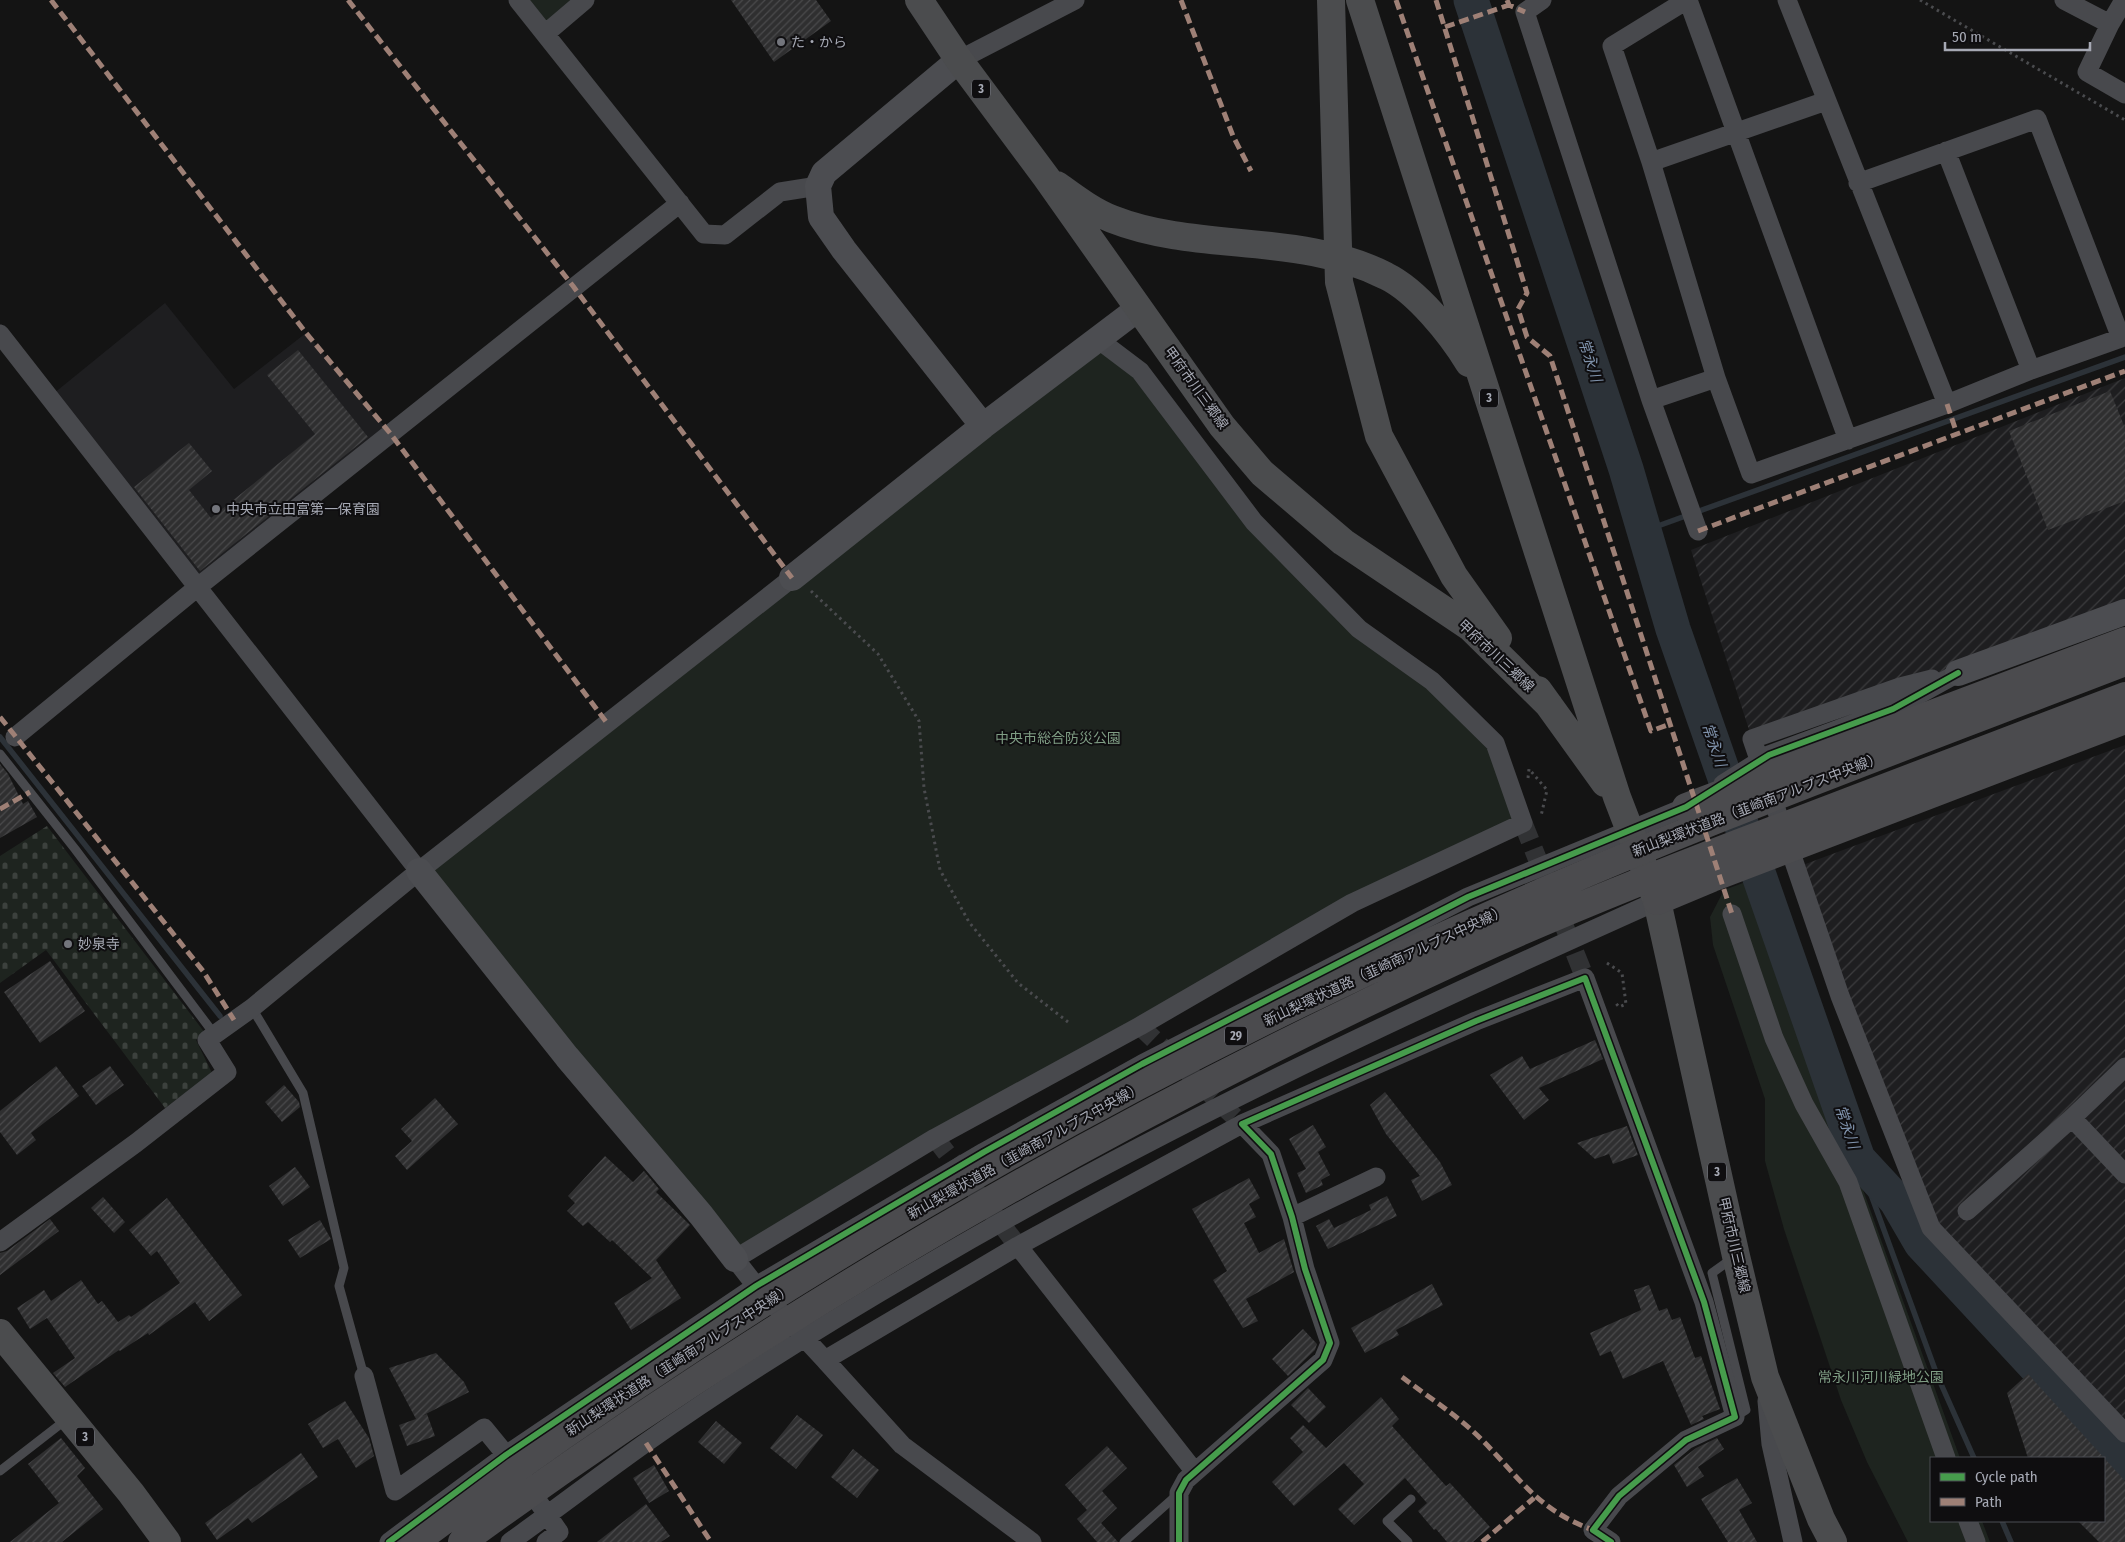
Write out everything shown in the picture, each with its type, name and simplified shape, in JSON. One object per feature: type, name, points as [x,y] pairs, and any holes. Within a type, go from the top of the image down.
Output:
[{"type":"highway","points":[[1686,807],[2125,641]]},
{"type":"highway","name":"新山梨環状道路（韮崎南アルプス中央線）","points":[[415,1542],[560,1438],[756,1308],[990,1168],[1232,1038],[1457,930],[1678,834],[2125,662]]},
{"type":"highway","name":"新山梨環状道路（韮崎南アルプス中央線）","points":[[462,1542],[553,1476],[659,1404],[889,1259],[1015,1185],[1247,1062],[1471,954],[1579,906],[2125,696]]},
{"type":"highway","points":[[1657,901],[1712,878],[2125,720]]},
{"type":"main road","name":"甲府市川三郷線","points":[[919,0],[959,60],[1046,177],[1222,426],[1262,473],[1343,542],[1470,628],[1549,705]]},
{"type":"main road","name":"甲府市川三郷線","points":[[1331,0],[1340,282],[1379,436],[1454,576],[1481,616],[1616,797]]},
{"type":"main road","name":"甲府市川三郷線","points":[[1360,0],[1616,797],[1657,901],[1736,1256],[1765,1377],[1821,1519],[1833,1542]]},
{"type":"main road","points":[[1046,177],[1081,203],[1112,219],[1154,231],[1320,253],[1388,276],[1422,304],[1456,342],[1487,392]]},
{"type":"main road","name":"3","points":[[0,1333],[131,1492],[167,1542]]},
{"type":"street","points":[[518,0],[704,234],[725,235],[780,192],[818,186]]},
{"type":"street","points":[[545,34],[585,0]]},
{"type":"street","points":[[983,426],[825,223],[821,217],[818,186],[824,173],[840,157],[959,60],[1075,0]]},
{"type":"street","points":[[1542,0],[1525,12],[1651,400],[1698,531]]},
{"type":"street","points":[[1848,440],[1688,0],[1612,46],[1651,162],[1716,378],[1751,474],[1848,440],[1947,404],[2031,370],[2121,338],[2037,119],[1858,182]]},
{"type":"street","points":[[1787,0],[1947,404]]},
{"type":"street","points":[[2064,0],[2110,24]]},
{"type":"street","points":[[2124,0],[2087,72],[2125,94]]},
{"type":"street","points":[[1651,162],[1826,101]]},
{"type":"street","points":[[1946,151],[2031,370]]},
{"type":"street","points":[[15,737],[199,586],[680,203]]},
{"type":"street","points":[[0,1242],[129,1148],[227,1072],[207,1040],[252,1008],[419,871],[983,426],[1139,308]]},
{"type":"street","points":[[0,334],[48,398],[199,586],[419,871],[566,1057],[701,1215],[756,1286],[902,1445],[1032,1542]]},
{"type":"street","points":[[735,1260],[935,1138],[1140,1026],[1352,903],[1522,823],[1496,743],[1432,681],[1359,629],[1254,522],[1140,371],[1099,340]]},
{"type":"street","points":[[1651,400],[1716,378]]},
{"type":"street","points":[[2125,612],[1958,673],[1900,687],[1752,739],[1840,996],[1931,1228],[2125,1433]]},
{"type":"street","points":[[389,1542],[506,1455],[756,1286],[984,1152],[1142,1064],[1468,897],[1686,807],[1769,755],[1893,709],[1958,673]]},
{"type":"street","points":[[510,1542],[646,1443],[804,1339],[924,1266],[1135,1149],[1328,1051],[1657,901]]},
{"type":"street","points":[[1732,914],[1774,1038],[1804,1104],[1848,1182],[1946,1457]]},
{"type":"street","points":[[825,1360],[1018,1246],[1242,1124],[1476,1021],[1585,978],[1704,1302],[1735,1417],[1686,1440],[1619,1496],[1592,1530],[1611,1542]]},
{"type":"street","points":[[1967,1211],[2072,1118],[2125,1067]]},
{"type":"street","points":[[2072,1118],[2125,1174]]},
{"type":"street","points":[[1179,1542],[1179,1493],[1186,1480],[1323,1360],[1330,1343],[1305,1269],[1292,1216],[1271,1154],[1242,1124]]},
{"type":"street","points":[[1292,1216],[1376,1177]]},
{"type":"street","points":[[1018,1246],[1195,1472]]},
{"type":"street","points":[[364,1376],[395,1491],[484,1428],[506,1455],[559,1532],[546,1542]]},
{"type":"street","points":[[1765,1377],[1771,1444],[1793,1542]]},
{"type":"street","points":[[1968,1522],[1976,1542]]},
{"type":"lane","points":[[0,754],[75,849],[215,1035]]},
{"type":"lane","points":[[252,1008],[303,1093],[344,1268],[340,1286],[364,1376]]},
{"type":"lane","points":[[1735,1417],[1746,1410],[1712,1273],[1736,1256]]},
{"type":"lane","points":[[0,1470],[69,1418]]},
{"type":"lane","points":[[1124,1542],[1179,1493]]},
{"type":"lane","points":[[1408,1542],[1387,1521],[1411,1499]]},
{"type":"path","points":[[350,3],[354,0]]},
{"type":"path","points":[[1920,0],[2125,120]]},
{"type":"path","points":[[792,578],[809,589],[878,654],[919,721],[924,788],[940,870],[969,922],[1018,983],[1068,1022]]},
{"type":"path","points":[[1517,806],[1527,803],[1529,769],[1547,790],[1540,821]]},
{"type":"path","points":[[1607,963],[1622,973],[1626,1004],[1619,1007],[1608,994]]},
{"type":"shaded area","name":"中央市立田富第一保育園","points":[[165,303],[234,389],[306,333],[390,433],[199,586],[48,398]]},
{"type":"shaded area","points":[[2125,378],[2125,612],[1752,739],[1691,550]]},
{"type":"shaded area","points":[[2125,745],[2125,1426],[1940,1227],[1792,869]]},
{"type":"green space","points":[[525,0],[585,0],[544,24]]},
{"type":"green space","name":"中央市総合防災公園","points":[[1099,340],[1140,371],[1254,522],[1495,743],[1523,823],[1352,903],[735,1259],[419,871]]},
{"type":"green space","points":[[47,826],[205,1033],[196,1040],[212,1073],[165,1108],[46,950],[0,983],[0,856]]},
{"type":"green space","name":"常永川河川緑地公園","points":[[1751,880],[1960,1457],[1930,1457],[1930,1522],[1982,1522],[1990,1542],[1908,1542],[1867,1462],[1841,1400],[1784,1229],[1765,1161],[1765,1099],[1713,945],[1710,917],[1724,890]]},
{"type":"building","name":"た・から","points":[[731,0],[816,0],[831,21],[774,62]]},
{"type":"building","points":[[298,350],[368,437],[200,571],[134,487],[189,443],[212,471],[189,490],[211,518],[315,434],[267,375]]},
{"type":"building","points":[[2110,391],[2125,428],[2125,501],[2048,530],[2009,431]]},
{"type":"building","points":[[0,764],[8,774],[23,804],[28,801],[37,817],[0,838]]},
{"type":"building","points":[[50,961],[85,1011],[40,1043],[4,992]]},
{"type":"building","points":[[1595,1040],[1603,1059],[1539,1088],[1549,1100],[1524,1120],[1490,1075],[1522,1056],[1530,1069]]},
{"type":"building","points":[[56,1066],[79,1096],[31,1133],[36,1140],[17,1155],[0,1132],[0,1111]]},
{"type":"building","points":[[110,1066],[124,1085],[96,1105],[82,1086]]},
{"type":"building","points":[[284,1085],[299,1102],[300,1107],[282,1122],[265,1102]]},
{"type":"building","points":[[1385,1092],[1440,1162],[1452,1185],[1422,1201],[1411,1180],[1420,1176],[1386,1134],[1370,1105]]},
{"type":"building","points":[[435,1098],[458,1124],[407,1170],[395,1156],[412,1141],[401,1129]]},
{"type":"building","points":[[1313,1125],[1326,1147],[1318,1152],[1330,1175],[1321,1180],[1323,1185],[1306,1193],[1297,1173],[1306,1169],[1289,1139]]},
{"type":"building","points":[[1627,1126],[1638,1155],[1613,1164],[1609,1154],[1595,1159],[1577,1143]]},
{"type":"building","points":[[605,1156],[633,1182],[644,1171],[659,1189],[656,1192],[690,1225],[656,1260],[681,1298],[631,1330],[614,1303],[652,1278],[612,1240],[610,1242],[588,1222],[583,1226],[567,1211],[575,1203],[568,1196]]},
{"type":"building","points":[[295,1167],[310,1187],[283,1206],[269,1186]]},
{"type":"building","points":[[1249,1178],[1260,1198],[1249,1204],[1256,1217],[1244,1223],[1259,1253],[1284,1239],[1294,1272],[1246,1299],[1258,1321],[1243,1328],[1213,1280],[1227,1271],[1192,1209]]},
{"type":"building","points":[[1387,1196],[1397,1216],[1328,1249],[1316,1226],[1329,1219],[1334,1228],[1371,1210],[1369,1205]]},
{"type":"building","points":[[103,1197],[125,1222],[114,1233],[91,1208]]},
{"type":"building","points":[[167,1198],[242,1295],[209,1321],[195,1302],[149,1335],[148,1333],[119,1350],[65,1387],[53,1373],[75,1358],[47,1318],[30,1329],[17,1308],[44,1290],[51,1301],[81,1280],[98,1304],[102,1301],[118,1322],[129,1315],[131,1317],[180,1283],[157,1251],[151,1256],[129,1230]]},
{"type":"building","points":[[50,1219],[59,1231],[0,1275],[0,1253],[7,1251]]},
{"type":"building","points":[[320,1220],[331,1239],[300,1258],[288,1240]]},
{"type":"building","points":[[1432,1284],[1443,1305],[1396,1330],[1399,1335],[1365,1353],[1351,1328]]},
{"type":"building","points":[[1649,1285],[1659,1311],[1667,1308],[1672,1320],[1680,1317],[1695,1358],[1701,1356],[1720,1409],[1702,1416],[1704,1419],[1691,1425],[1663,1361],[1623,1379],[1611,1351],[1600,1356],[1590,1333],[1641,1310],[1634,1290]]},
{"type":"building","points":[[1303,1329],[1317,1344],[1315,1350],[1288,1376],[1272,1359]]},
{"type":"building","points":[[436,1353],[464,1382],[469,1392],[422,1416],[427,1414],[435,1436],[407,1446],[399,1425],[416,1419],[389,1368]]},
{"type":"building","points":[[2028,1374],[2103,1457],[2028,1457],[2007,1393]]},
{"type":"building","points":[[1308,1388],[1326,1407],[1309,1423],[1291,1405]]},
{"type":"building","points":[[1381,1397],[1399,1419],[1392,1426],[1446,1486],[1450,1483],[1490,1527],[1473,1542],[1447,1542],[1436,1529],[1434,1530],[1418,1511],[1427,1503],[1405,1478],[1354,1525],[1338,1509],[1364,1484],[1344,1463],[1294,1506],[1272,1482],[1303,1452],[1290,1438],[1303,1425],[1326,1448]]},
{"type":"building","points":[[345,1401],[369,1438],[374,1456],[356,1468],[338,1439],[323,1448],[308,1424]]},
{"type":"building","points":[[797,1415],[823,1435],[796,1469],[770,1448]]},
{"type":"building","points":[[716,1421],[742,1443],[724,1464],[698,1442]]},
{"type":"building","points":[[61,1438],[85,1468],[77,1476],[103,1509],[62,1542],[10,1542],[59,1503],[28,1464]]},
{"type":"building","points":[[1717,1438],[1724,1449],[1698,1467],[1704,1476],[1687,1487],[1674,1465],[1696,1448]]},
{"type":"building","points":[[1107,1446],[1127,1468],[1102,1491],[1117,1508],[1101,1523],[1118,1542],[1097,1542],[1077,1519],[1087,1510],[1065,1485]]},
{"type":"building","points":[[853,1449],[879,1470],[857,1498],[831,1477]]},
{"type":"building","points":[[301,1453],[318,1477],[252,1523],[248,1518],[217,1540],[205,1523]]},
{"type":"building","points":[[2105,1459],[2125,1481],[2125,1542],[2099,1542],[2079,1522],[2105,1522]]},
{"type":"building","points":[[654,1465],[669,1491],[649,1503],[633,1478]]},
{"type":"building","points":[[1737,1478],[1752,1503],[1739,1510],[1757,1542],[1728,1542],[1701,1499]]},
{"type":"building","points":[[646,1504],[670,1536],[661,1542],[597,1542]]},
{"type":"waterway","name":"常永川","points":[[1471,0],[1626,469],[1673,629],[1858,1159],[1896,1200],[1921,1243],[2125,1463]]},
{"type":"waterway","points":[[1644,531],[2125,357]]},
{"type":"waterway","points":[[0,737],[220,1016]]},
{"type":"waterway","points":[[1858,1159],[1937,1375],[1974,1457]]},
{"type":"waterway","points":[[2002,1522],[2011,1542]]},
{"type":"tunnel","points":[[1523,823],[1585,978]]},
{"type":"tunnel","points":[[1140,1026],[1242,1124]]},
{"type":"tunnel","points":[[935,1138],[1018,1246]]},
{"type":"marked path","points":[[51,0],[306,333],[390,433],[607,723]]},
{"type":"marked path","points":[[348,0],[573,286],[792,578]]},
{"type":"marked path","points":[[1181,0],[1233,136],[1251,171]]},
{"type":"marked path","points":[[1396,0],[1651,731],[1670,724]]},
{"type":"marked path","points":[[1436,0],[1527,293],[1518,309],[1527,337],[1550,356],[1732,914]]},
{"type":"marked path","points":[[1507,0],[1509,5],[1525,12]]},
{"type":"marked path","points":[[1445,27],[1509,5]]},
{"type":"marked path","points":[[1698,531],[2125,371]]},
{"type":"marked path","points":[[1947,404],[1957,434]]},
{"type":"marked path","points":[[0,717],[203,971],[234,1020]]},
{"type":"marked path","points":[[0,809],[30,792]]},
{"type":"marked path","points":[[1402,1377],[1469,1428],[1542,1501],[1556,1512],[1593,1530]]},
{"type":"marked path","points":[[646,1443],[711,1542]]},
{"type":"marked path","points":[[1482,1542],[1534,1498]]},
{"type":"cycle path","points":[[389,1542],[506,1455],[756,1286],[984,1152],[1142,1064],[1468,897],[1686,807],[1769,755],[1893,709],[1958,673]]},
{"type":"cycle path","points":[[1179,1542],[1179,1493],[1186,1480],[1323,1360],[1330,1343],[1305,1269],[1292,1217],[1271,1154],[1242,1124],[1476,1021],[1585,978],[1704,1302],[1735,1417],[1686,1440],[1619,1496],[1593,1530],[1611,1542]]},
{"type":"place","name":"た・から","points":[[781,42]]},
{"type":"place","name":"中央市立田富第一保育園","points":[[216,509]]},
{"type":"place","name":"妙泉寺","points":[[68,944]]}]
